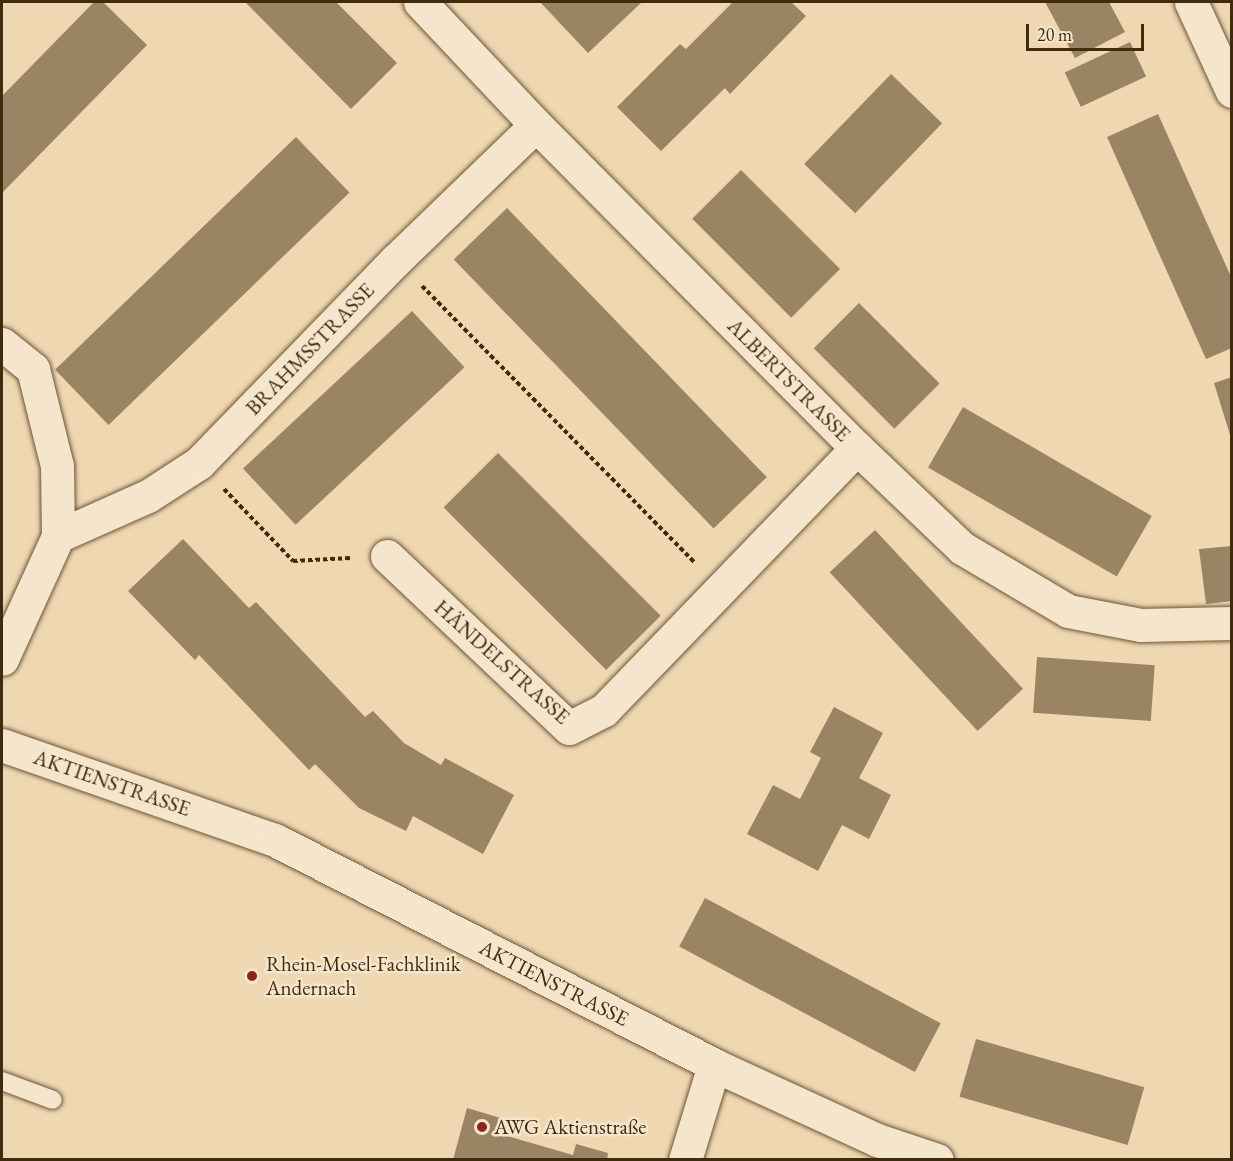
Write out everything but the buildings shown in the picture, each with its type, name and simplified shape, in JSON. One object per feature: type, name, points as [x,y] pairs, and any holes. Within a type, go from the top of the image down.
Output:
[{"type":"street","name":"ALBERTSTRASSE","points":[[420,2],[536,125],[856,448],[962,548],[1068,612],[1141,625],[1232,623]]},
{"type":"street","points":[[1191,2],[1232,91]]},
{"type":"street","name":"BRAHMSSTRASSE","points":[[58,536],[147,496],[200,463],[396,260],[536,125]]},
{"type":"street","points":[[2,344],[33,369],[57,466],[58,536],[2,659]]},
{"type":"street","name":"HÄNDELSTRASSE","points":[[387,556],[569,728],[604,710],[719,587],[856,448]]},
{"type":"street","name":"AKTIENSTRASSE","points":[[2,745],[275,840],[714,1065],[877,1140],[937,1160]]},
{"type":"street","points":[[685,1160],[714,1065]]},
{"type":"lane","points":[[2,1081],[53,1100]]},
{"type":"path","points":[[396,260],[719,587]]},
{"type":"path","points":[[200,463],[293,561],[387,556]]},
{"type":"place","name":"Rhein-Mosel-Fachklinik Andernach","points":[[252,976]]},
{"type":"place","name":"AWG Aktienstraße","points":[[482,1127]]}]
